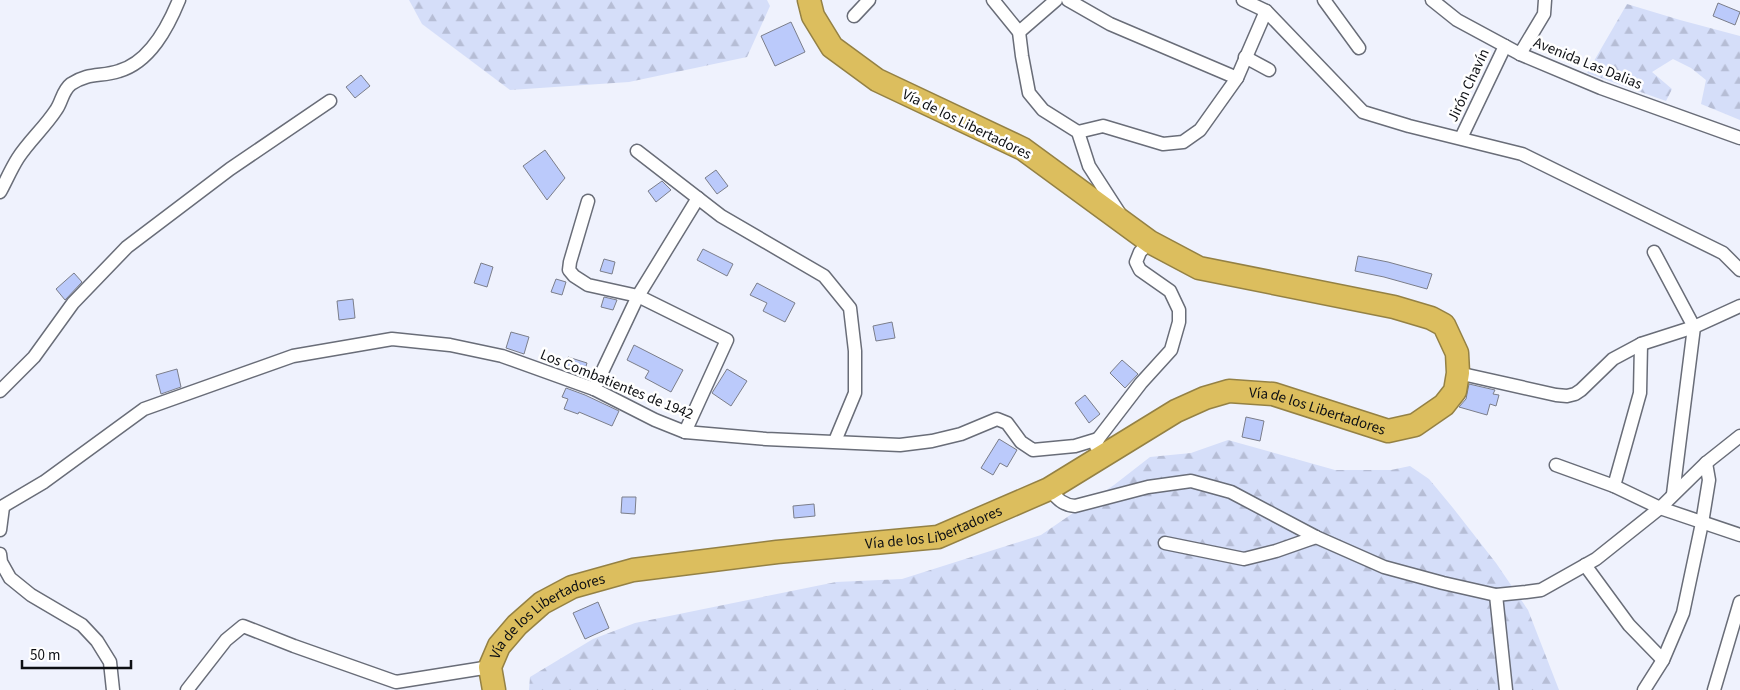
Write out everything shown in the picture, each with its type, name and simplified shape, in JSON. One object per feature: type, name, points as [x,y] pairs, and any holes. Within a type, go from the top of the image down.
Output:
[{"type":"highway","name":"Vía de los Libertadores","points":[[494,690],[490,667],[499,646],[517,625],[542,603],[572,587],[633,570],[777,552],[938,536],[1049,489],[1176,411],[1205,398],[1230,390],[1274,394],[1388,431],[1415,425],[1444,405],[1455,391],[1458,373],[1457,353],[1444,326],[1431,318],[1384,305],[1199,268],[1150,242],[1023,148],[877,80],[832,48],[812,16],[809,0]]},
{"type":"street","points":[[0,192],[18,157],[58,109],[63,93],[69,86],[93,74],[119,71],[141,59],[170,22],[179,0]]},
{"type":"street","points":[[854,16],[869,0]]},
{"type":"street","points":[[994,0],[1019,32],[1029,93],[1043,110],[1078,132],[1089,166],[1127,224]]},
{"type":"street","points":[[1019,32],[1056,0]]},
{"type":"street","points":[[1068,0],[1110,24],[1237,78]]},
{"type":"street","points":[[1244,0],[1266,11],[1364,112],[1409,126],[1522,154],[1723,253],[1740,270]]},
{"type":"street","points":[[1324,0],[1359,48]]},
{"type":"street","name":"Avenida Las Dalias","points":[[1432,0],[1457,20],[1520,54],[1601,88],[1740,138]]},
{"type":"street","points":[[1520,54],[1544,14],[1545,0]]},
{"type":"street","points":[[1078,132],[1103,126],[1163,144],[1183,142],[1200,130],[1237,78],[1266,11]]},
{"type":"street","name":"Jirón Chavín","points":[[1462,138],[1505,46]]},
{"type":"street","points":[[1245,57],[1269,70]]},
{"type":"street","points":[[0,391],[34,357],[73,302],[127,247],[230,169],[330,100]]},
{"type":"street","points":[[637,151],[720,216],[824,276],[850,308],[855,351],[855,393],[835,441]]},
{"type":"street","points":[[594,389],[638,296],[698,198]]},
{"type":"street","points":[[588,201],[570,262],[569,270],[574,276],[588,285],[638,296],[727,340],[685,432]]},
{"type":"street","points":[[1092,463],[1098,439],[1141,383],[1171,350],[1180,322],[1179,310],[1170,291],[1140,270],[1136,262],[1140,252],[1150,242]]},
{"type":"street","points":[[1654,252],[1694,327],[1673,494]]},
{"type":"street","points":[[1458,373],[1525,389],[1567,396],[1581,390],[1614,359],[1641,344],[1694,327],[1740,306]]},
{"type":"street","name":"Los Combatientes de 1942","points":[[2,508],[44,482],[144,409],[293,356],[392,339],[450,345],[502,356],[594,389],[656,420],[685,432],[766,439],[900,445],[932,441],[961,434],[997,419],[1007,423],[1021,442],[1033,450],[1075,446],[1098,439]]},
{"type":"street","points":[[1614,486],[1640,393],[1641,344]]},
{"type":"street","points":[[1049,489],[1061,503],[1075,506],[1148,487],[1191,481],[1231,492],[1316,537],[1384,567],[1496,595],[1541,590],[1596,559],[1660,508],[1706,463],[1740,436]]},
{"type":"street","points":[[1644,690],[1663,660],[1683,613],[1709,480],[1706,463]]},
{"type":"street","points":[[1556,465],[1614,486],[1660,508],[1740,535]]},
{"type":"street","points":[[0,530],[2,508]]},
{"type":"street","points":[[1165,543],[1244,559],[1276,551],[1316,537]]},
{"type":"street","points":[[0,554],[1,562],[10,578],[32,595],[82,625],[97,641],[110,662],[113,690]]},
{"type":"street","points":[[1585,565],[1629,625],[1663,660]]},
{"type":"street","points":[[1496,595],[1506,690]]},
{"type":"street","points":[[1714,690],[1734,647],[1740,602]]},
{"type":"street","points":[[187,690],[226,640],[243,626],[396,682],[490,667]]},
{"type":"green space","points":[[409,0],[767,0],[770,6],[747,57],[629,82],[510,90],[422,24]]},
{"type":"green space","points":[[1627,4],[1740,36],[1740,120],[1701,104],[1706,80],[1691,68],[1673,59],[1652,72],[1672,89],[1666,101],[1587,73]]},
{"type":"green space","points":[[1228,440],[1335,470],[1391,470],[1410,466],[1429,479],[1496,563],[1528,610],[1559,690],[529,690],[530,677],[593,639],[635,623],[836,582],[902,579],[1041,535],[1114,485],[1150,457],[1191,453]]},
{"type":"building","points":[[1718,3],[1740,12],[1735,25],[1713,16]]},
{"type":"building","points":[[791,22],[805,52],[775,66],[761,36]]},
{"type":"building","points":[[361,75],[370,86],[355,98],[346,87]]},
{"type":"building","points":[[545,150],[565,178],[547,200],[523,166]]},
{"type":"building","points":[[716,170],[728,186],[717,194],[705,178]]},
{"type":"building","points":[[662,181],[671,190],[656,202],[648,191]]},
{"type":"building","points":[[703,249],[733,264],[727,276],[697,260]]},
{"type":"building","points":[[1358,256],[1432,274],[1427,289],[1355,271]]},
{"type":"building","points":[[604,259],[615,262],[612,274],[600,271]]},
{"type":"building","points":[[481,263],[493,267],[487,287],[474,283]]},
{"type":"building","points":[[74,273],[82,282],[65,300],[56,289]]},
{"type":"building","points":[[556,279],[566,282],[562,295],[551,292]]},
{"type":"building","points":[[757,283],[795,303],[785,322],[763,311],[767,303],[750,295]]},
{"type":"building","points":[[604,297],[617,300],[613,310],[601,307]]},
{"type":"building","points":[[353,299],[355,318],[339,320],[337,301]]},
{"type":"building","points":[[892,322],[895,338],[876,341],[873,326]]},
{"type":"building","points":[[511,332],[529,337],[524,354],[506,348]]},
{"type":"building","points":[[634,345],[683,370],[671,392],[645,378],[649,371],[627,360]]},
{"type":"building","points":[[568,357],[587,363],[583,376],[564,368]]},
{"type":"building","points":[[1122,360],[1138,374],[1125,388],[1110,373]]},
{"type":"building","points":[[177,369],[181,387],[161,394],[156,375]]},
{"type":"building","points":[[727,369],[747,381],[731,406],[712,393]]},
{"type":"building","points":[[1469,384],[1495,390],[1493,394],[1499,395],[1496,406],[1490,404],[1487,415],[1459,407],[1466,399]]},
{"type":"building","points":[[566,388],[619,411],[612,426],[579,412],[578,414],[564,409],[568,399],[562,397]]},
{"type":"building","points":[[1085,395],[1100,414],[1089,423],[1075,403]]},
{"type":"building","points":[[1246,417],[1264,421],[1260,441],[1242,437]]},
{"type":"building","points":[[999,439],[1017,450],[1007,467],[1000,463],[993,475],[981,468]]},
{"type":"building","points":[[622,497],[636,497],[635,514],[621,513]]},
{"type":"building","points":[[814,504],[815,516],[794,518],[793,506]]},
{"type":"building","points":[[598,602],[609,628],[585,639],[573,613]]}]
